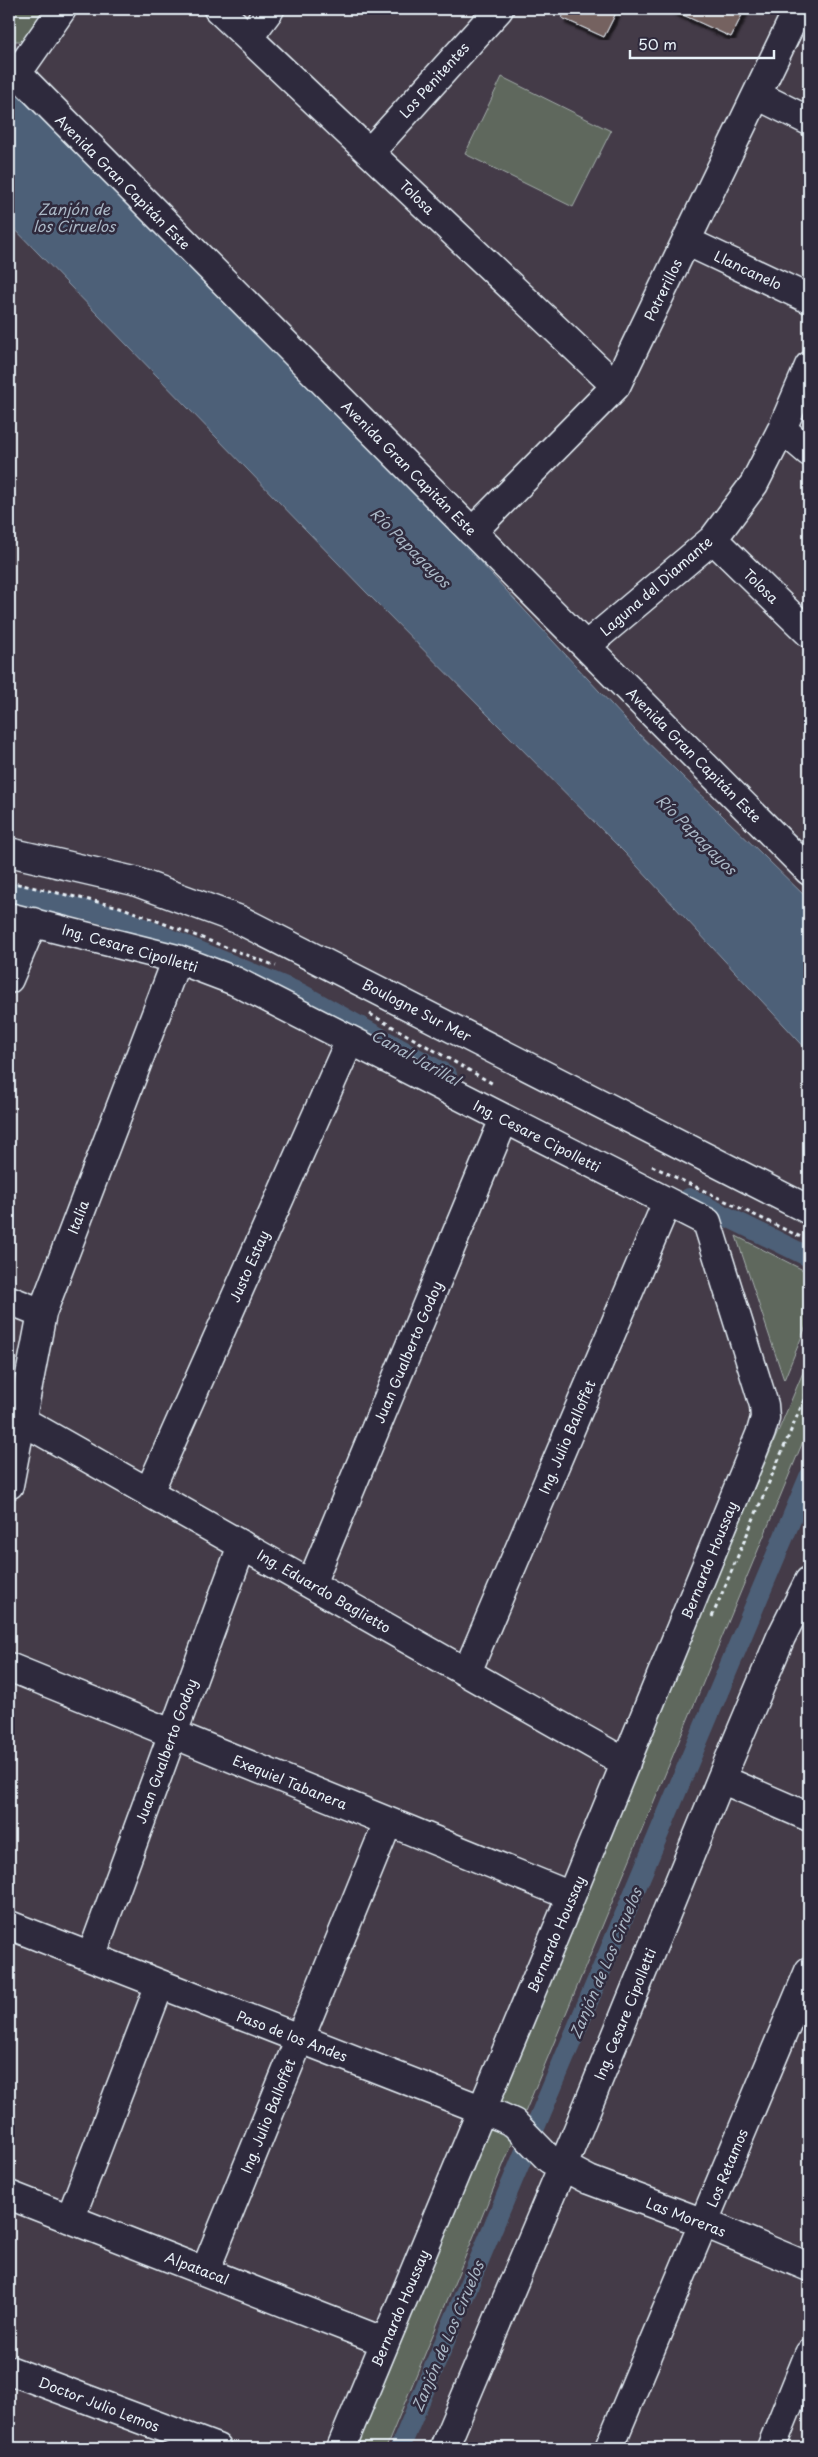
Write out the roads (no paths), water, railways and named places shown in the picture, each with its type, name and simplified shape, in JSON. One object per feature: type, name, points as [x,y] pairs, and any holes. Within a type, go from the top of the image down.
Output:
[{"type":"street","points":[[12,70],[62,9]]},
{"type":"street","name":"Tolosa","points":[[218,9],[249,36],[616,386]]},
{"type":"street","points":[[249,36],[270,9]]},
{"type":"street","name":"Los Penitentes","points":[[370,152],[498,9]]},
{"type":"street","name":"Potrerillos","points":[[472,532],[616,386],[798,9]]},
{"type":"street","name":"Avenida Gran Capitán Este","points":[[12,70],[809,871]]},
{"type":"street","points":[[757,95],[809,121]]},
{"type":"street","name":"Llancanelo","points":[[686,241],[809,299]]},
{"type":"street","name":"Laguna del Diamante","points":[[586,646],[713,539],[754,484],[782,429],[809,366]]},
{"type":"street","points":[[782,429],[809,452]]},
{"type":"street","name":"Tolosa","points":[[713,539],[809,633]]},
{"type":"street","name":"Boulogne Sur Mer","points":[[9,852],[134,882],[240,920],[809,1210]]},
{"type":"street","points":[[9,979],[21,919]]},
{"type":"street","name":"Ing. Cesare Cipolletti","points":[[21,919],[178,959],[235,981],[708,1222],[764,1406],[765,1418]]},
{"type":"street","name":"Italia","points":[[9,1485],[42,1312],[178,959]]},
{"type":"street","name":"Justo Estay","points":[[148,1492],[350,1040]]},
{"type":"street","name":"Juan Gualberto Godoy","points":[[311,1584],[504,1119]]},
{"type":"street","name":"Ing. Julio Balloffet","points":[[467,1672],[667,1202]]},
{"type":"street","points":[[9,1300],[42,1312]]},
{"type":"street","name":"Bernardo Houssay","points":[[341,2448],[626,1763],[761,1432],[765,1418]]},
{"type":"street","name":"Ing. Eduardo Baglietto","points":[[21,1420],[626,1763]]},
{"type":"street","name":"Juan Gualberto Godoy","points":[[91,1957],[242,1545]]},
{"type":"street","name":"Ing. Cesare Cipolletti","points":[[444,2448],[556,2163],[781,1637],[809,1580]]},
{"type":"street","name":"Exequiel Tabanera","points":[[9,1667],[571,1896]]},
{"type":"street","points":[[721,1779],[809,1817]]},
{"type":"street","name":"Ing. Julio Balloffet","points":[[205,2271],[388,1822]]},
{"type":"street","name":"Paso de los Andes","points":[[9,1925],[482,2109],[514,2123],[556,2163]]},
{"type":"street","name":"Los Retamos","points":[[609,2448],[809,1970]]},
{"type":"street","points":[[70,2219],[160,1984]]},
{"type":"street","name":"Las Moreras","points":[[556,2163],[589,2180],[704,2223],[809,2267]]},
{"type":"street","name":"Alpatacal","points":[[9,2195],[385,2342]]},
{"type":"street","points":[[771,2448],[809,2354]]},
{"type":"street","name":"Doctor Julio Lemos","points":[[9,2370],[217,2448]]},
{"type":"water","name":"Zanjón de los Ciruelos","points":[[9,74],[290,368],[470,551],[635,730],[809,900],[809,1052],[625,853],[366,592],[9,223]]},
{"type":"waterway","name":"Canal Jarillal","points":[[9,892],[117,917],[300,993],[447,1075]]},
{"type":"waterway","name":"Canal Jarillal","points":[[689,1198],[809,1257]]},
{"type":"waterway","name":"Zanjón de Los Ciruelos","points":[[400,2448],[809,1477]]},
{"type":"water label","name":"Río Papagayos","points":[[411,547]]},
{"type":"water label","name":"Río Papagayos","points":[[697,834]]}]
